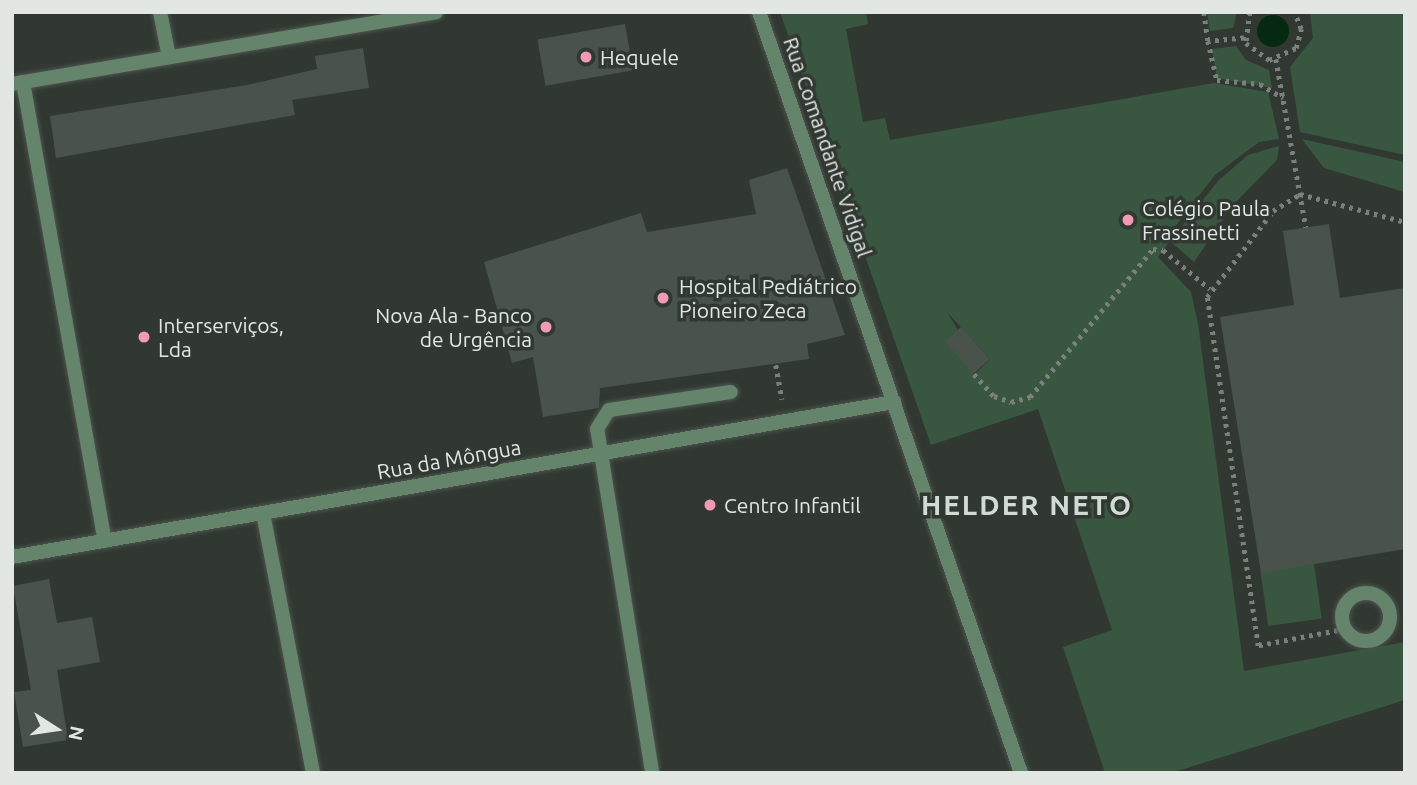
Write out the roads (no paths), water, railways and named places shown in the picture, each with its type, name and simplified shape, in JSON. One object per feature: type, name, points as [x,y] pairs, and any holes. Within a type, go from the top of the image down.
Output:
[{"type":"street","points":[[160,12],[169,57]]},
{"type":"street","points":[[105,541],[18,83],[436,12]]},
{"type":"street","name":"Rua Comandante Vidigal","points":[[759,12],[1021,773]]},
{"type":"street","points":[[652,773],[597,429],[610,410],[731,392]]},
{"type":"street","name":"Rua da Môngua","points":[[12,557],[894,402]]},
{"type":"street","points":[[263,513],[313,773]]},
{"type":"street","points":[[1389,624],[1382,598],[1360,594],[1344,608],[1346,629],[1368,641],[1389,624],[1405,622]]},
{"type":"place","name":"Hequele","points":[[586,57]]},
{"type":"place","name":"Colégio Paula Frassinetti","points":[[1128,220]]},
{"type":"place","name":"Hospital Pediátrico Pioneiro Zeca","points":[[663,298]]},
{"type":"place","name":"Nova Ala - Banco de Urgência","points":[[546,327]]},
{"type":"place","name":"Interserviços, Lda","points":[[144,337]]},
{"type":"place","name":"Centro Infantil","points":[[710,505]]},
{"type":"district","name":"HELDER NETO","points":[[1027,505]]}]
